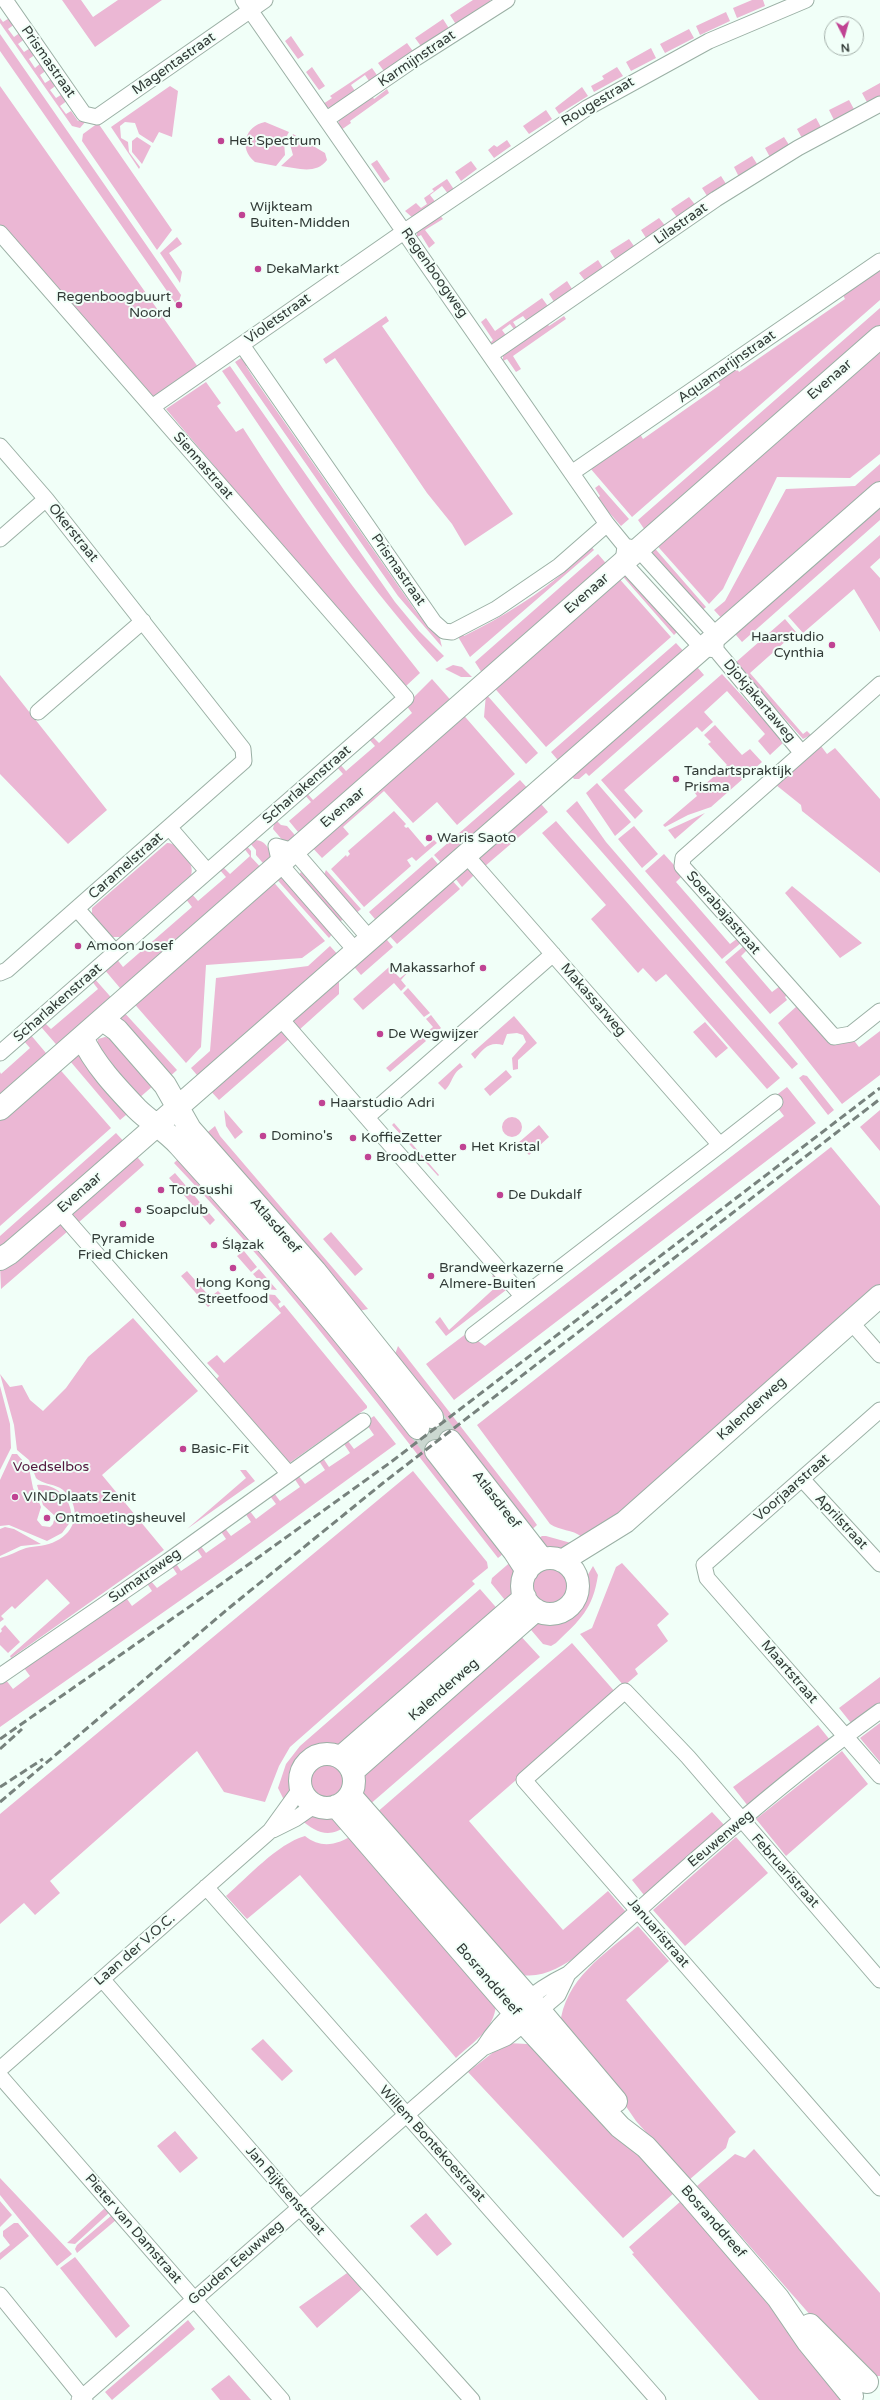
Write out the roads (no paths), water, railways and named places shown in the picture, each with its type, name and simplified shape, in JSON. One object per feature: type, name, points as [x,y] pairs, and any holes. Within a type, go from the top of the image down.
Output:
[{"type":"main road","name":"Evenaar","points":[[0,1109],[103,1020],[283,854],[629,552],[880,337]]},
{"type":"main road","name":"Evenaar","points":[[0,1259],[10,1253],[59,1211],[466,855],[711,644],[880,493]]},
{"type":"main road","points":[[103,1020],[117,1030],[165,1085],[176,1108]]},
{"type":"main road","points":[[82,1037],[89,1053],[137,1109],[158,1124]]},
{"type":"main road","name":"Atlasdreef","points":[[176,1108],[190,1129],[315,1271],[368,1350],[425,1422]]},
{"type":"main road","name":"Atlasdreef","points":[[158,1124],[179,1144],[293,1273],[368,1350]]},
{"type":"main road","name":"Kalenderweg","points":[[577,1577],[624,1522],[880,1296]]},
{"type":"main road","name":"Atlasdreef","points":[[443,1446],[514,1551],[544,1564]]},
{"type":"main road","name":"Kalenderweg","points":[[544,1564],[624,1522]]},
{"type":"main road","points":[[544,1564],[571,1567],[577,1577],[578,1588],[575,1598],[564,1610],[550,1614],[530,1603],[523,1584],[544,1564]]},
{"type":"main road","name":"Kalenderweg","points":[[347,1764],[530,1603]]},
{"type":"main road","points":[[328,1754],[347,1764],[354,1787],[334,1802],[307,1799],[301,1788],[301,1776],[305,1765],[314,1757],[328,1754]]},
{"type":"main road","name":"Bosranddreef","points":[[334,1802],[527,2011],[620,2127],[646,2147],[778,2298],[818,2332],[862,2389]]},
{"type":"street","name":"Prismastraat","points":[[5,0],[84,114],[97,117]]},
{"type":"street","name":"Magentastraat","points":[[97,117],[247,5],[265,0]]},
{"type":"street","name":"Karmijnstraat","points":[[327,119],[416,58],[507,0]]},
{"type":"street","name":"Rougestraat","points":[[404,231],[600,100],[709,41],[806,0]]},
{"type":"street","name":"Regenboogweg","points":[[247,5],[490,356],[573,472],[607,524],[629,552],[711,644]]},
{"type":"street","name":"Lilastraat","points":[[490,356],[716,199],[798,148],[880,104]]},
{"type":"street","name":"Violetstraat","points":[[152,407],[404,231]]},
{"type":"street","name":"Siennastraat","points":[[0,234],[406,698]]},
{"type":"street","name":"Aquamarijnstraat","points":[[573,472],[880,261]]},
{"type":"street","name":"Prismastraat","points":[[242,344],[434,622],[444,631],[452,632],[496,609],[532,586],[559,566],[607,524]]},
{"type":"street","name":"Okerstraat","points":[[0,446],[46,499],[244,749],[244,761]]},
{"type":"street","points":[[0,539],[46,499]]},
{"type":"street","points":[[38,712],[143,621]]},
{"type":"street","name":"Djokjakartaweg","points":[[711,644],[801,752]]},
{"type":"street","points":[[801,752],[880,684]]},
{"type":"street","name":"Scharlakenstraat","points":[[0,1053],[406,698]]},
{"type":"street","name":"Soerabajastraat","points":[[801,752],[683,858],[682,866],[834,1037],[851,1034],[880,1011]]},
{"type":"street","name":"Caramelstraat","points":[[3,972],[244,761]]},
{"type":"street","points":[[259,827],[363,945]]},
{"type":"street","points":[[169,828],[207,871]]},
{"type":"street","name":"Makassarweg","points":[[466,855],[720,1145]]},
{"type":"street","name":"Scharlakenstraat","points":[[76,909],[115,952]]},
{"type":"street","points":[[367,1117],[553,954]]},
{"type":"street","points":[[280,1018],[517,1290],[527,1293]]},
{"type":"street","points":[[473,1335],[775,1102]]},
{"type":"street","points":[[59,1211],[289,1474]]},
{"type":"street","points":[[850,1322],[880,1355]]},
{"type":"street","name":"Voorjaarstraat","points":[[704,1565],[880,1410]]},
{"type":"street","name":"Sumatraweg","points":[[0,1676],[363,1421]]},
{"type":"street","name":"Aprilstraat","points":[[802,1479],[880,1564]]},
{"type":"street","name":"Maartstraat","points":[[704,1565],[707,1578],[880,1776]]},
{"type":"street","name":"Februaristraat","points":[[625,1691],[688,1757],[880,1980]]},
{"type":"street","name":"Januaristraat","points":[[625,1691],[524,1780],[880,2188]]},
{"type":"street","name":"Eeuwenweg","points":[[527,2011],[548,1984],[568,1974],[638,1910],[742,1821],[845,1736],[880,1711]]},
{"type":"street","name":"Laan der V.O.C.","points":[[0,2068],[270,1831],[301,1788]]},
{"type":"street","name":"Laan der V.O.C.","points":[[270,1831],[334,1802]]},
{"type":"street","name":"Willem Bontekoestraat","points":[[206,1887],[658,2400]]},
{"type":"street","name":"Jan Rijksenstraat","points":[[102,1979],[300,2208],[472,2400]]},
{"type":"street","name":"Gouden Eeuwweg","points":[[82,2399],[194,2299],[483,2048],[506,2038],[527,2011]]},
{"type":"street","name":"Pieter van Damstraat","points":[[0,2076],[282,2400]]},
{"type":"street","points":[[0,2295],[82,2399]]},
{"type":"tunnel","points":[[432,1417],[450,1441]]},
{"type":"tunnel","points":[[418,1428],[436,1451]]},
{"type":"railway","points":[[0,1739],[199,1600],[391,1462],[880,1088]]},
{"type":"railway","points":[[0,1802],[229,1608],[383,1483],[880,1099]]},
{"type":"railway","points":[[0,1749],[22,1729]]},
{"type":"railway","points":[[0,1787],[43,1759]]},
{"type":"place","name":"Het Spectrum","points":[[221,141]]},
{"type":"place","name":"Wijkteam Buiten-Midden","points":[[242,215]]},
{"type":"place","name":"DekaMarkt","points":[[258,269]]},
{"type":"place","name":"Regenboogbuurt Noord","points":[[179,305]]},
{"type":"place","name":"Haarstudio Cynthia","points":[[832,645]]},
{"type":"place","name":"Tandartspraktijk Prisma","points":[[676,779]]},
{"type":"place","name":"Waris Saoto","points":[[429,838]]},
{"type":"place","name":"Amoon Josef","points":[[78,946]]},
{"type":"place","name":"Makassarhof","points":[[483,968]]},
{"type":"place","name":"De Wegwijzer","points":[[380,1034]]},
{"type":"place","name":"Haarstudio Adri","points":[[322,1103]]},
{"type":"place","name":"Domino's","points":[[263,1136]]},
{"type":"place","name":"KoffieZetter","points":[[353,1138]]},
{"type":"place","name":"Het Kristal","points":[[463,1147]]},
{"type":"place","name":"BroodLetter","points":[[368,1157]]},
{"type":"place","name":"Torosushi","points":[[161,1190]]},
{"type":"place","name":"De Dukdalf","points":[[500,1195]]},
{"type":"place","name":"Soapclub","points":[[138,1210]]},
{"type":"place","name":"Pyramide Fried Chicken","points":[[123,1224]]},
{"type":"place","name":"Ślązak","points":[[214,1245]]},
{"type":"place","name":"Hong Kong Streetfood","points":[[233,1268]]},
{"type":"place","name":"Brandweerkazerne Almere-Buiten","points":[[431,1276]]},
{"type":"place","name":"Basic-Fit","points":[[183,1449]]},
{"type":"place","name":"VINDplaats Zenit","points":[[15,1497]]},
{"type":"place","name":"Ontmoetingsheuvel","points":[[47,1518]]},
{"type":"park label","name":"Voedselbos","points":[[51,1467]]}]
